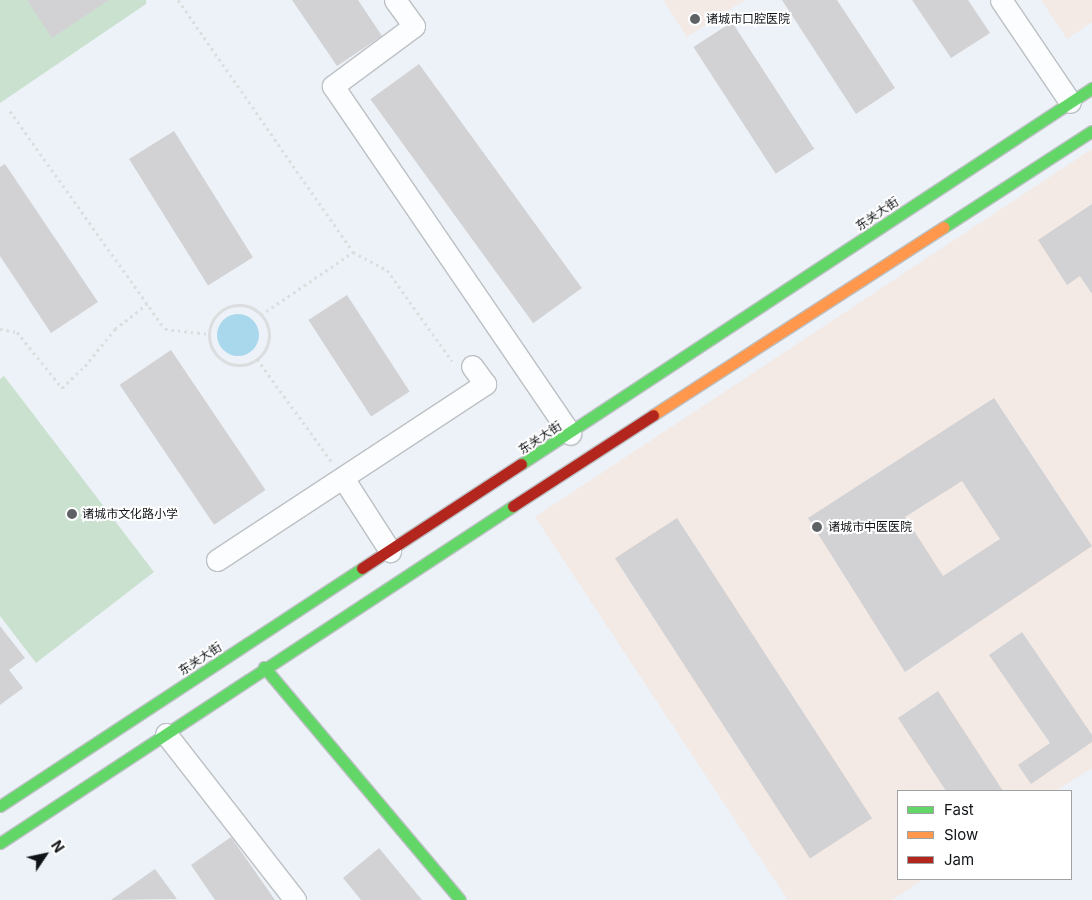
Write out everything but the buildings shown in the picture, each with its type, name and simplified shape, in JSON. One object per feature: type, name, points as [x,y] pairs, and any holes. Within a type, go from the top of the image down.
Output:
[{"type":"main road","name":"东关大街","points":[[0,806],[570,434],[1092,88]]},
{"type":"main road","points":[[0,843],[264,667],[1092,131]]},
{"type":"main road","points":[[264,667],[460,900]]},
{"type":"street","points":[[394,0],[414,26],[333,86],[570,434]]},
{"type":"street","points":[[1001,0],[1070,102]]},
{"type":"street","points":[[218,560],[485,384],[472,366]]},
{"type":"street","points":[[343,478],[390,552]]},
{"type":"street","points":[[166,734],[295,900]]},
{"type":"path","points":[[178,0],[353,252],[387,270],[474,392]]},
{"type":"path","points":[[10,111],[165,329],[209,334]]},
{"type":"path","points":[[261,315],[353,252]]},
{"type":"path","points":[[0,329],[17,332],[62,388],[85,366],[115,329],[147,304]]},
{"type":"path","points":[[233,306],[253,309],[261,315],[266,324],[268,343],[257,359],[240,365],[221,360],[210,344],[209,334],[216,316],[233,306]]},
{"type":"path","points":[[257,359],[343,478]]},
{"type":"shaded area","name":"诸城市口腔医院","points":[[663,0],[745,0],[687,37]]},
{"type":"shaded area","points":[[1041,0],[1092,0],[1092,22],[1067,39]]},
{"type":"shaded area","name":"诸城市中医医院","points":[[1092,149],[1092,768],[1058,790],[897,790],[897,880],[922,880],[892,900],[788,900],[535,517]]},
{"type":"green space","points":[[0,0],[146,0],[146,4],[0,103]]},
{"type":"green space","points":[[4,376],[154,572],[36,663],[0,616],[0,379]]},
{"type":"water","points":[[234,314],[242,314],[253,320],[259,335],[253,350],[242,356],[234,356],[223,350],[217,339],[217,331],[223,320]]},
{"type":"traffic: fast","points":[[521,464],[1092,88]]},
{"type":"traffic: fast","points":[[944,227],[1092,131]]},
{"type":"traffic: fast","points":[[0,843],[513,506]]},
{"type":"traffic: fast","points":[[0,806],[362,568]]},
{"type":"traffic: fast","points":[[264,667],[460,900]]},
{"type":"traffic: slow","points":[[653,415],[944,227]]},
{"type":"traffic: jam","points":[[513,506],[653,415]]},
{"type":"traffic: jam","points":[[362,568],[521,464]]},
{"type":"place","name":"诸城市口腔医院","points":[[695,19]]},
{"type":"place","name":"诸城市文化路小学","points":[[72,514]]},
{"type":"place","name":"诸城市中医医院","points":[[817,527]]}]
